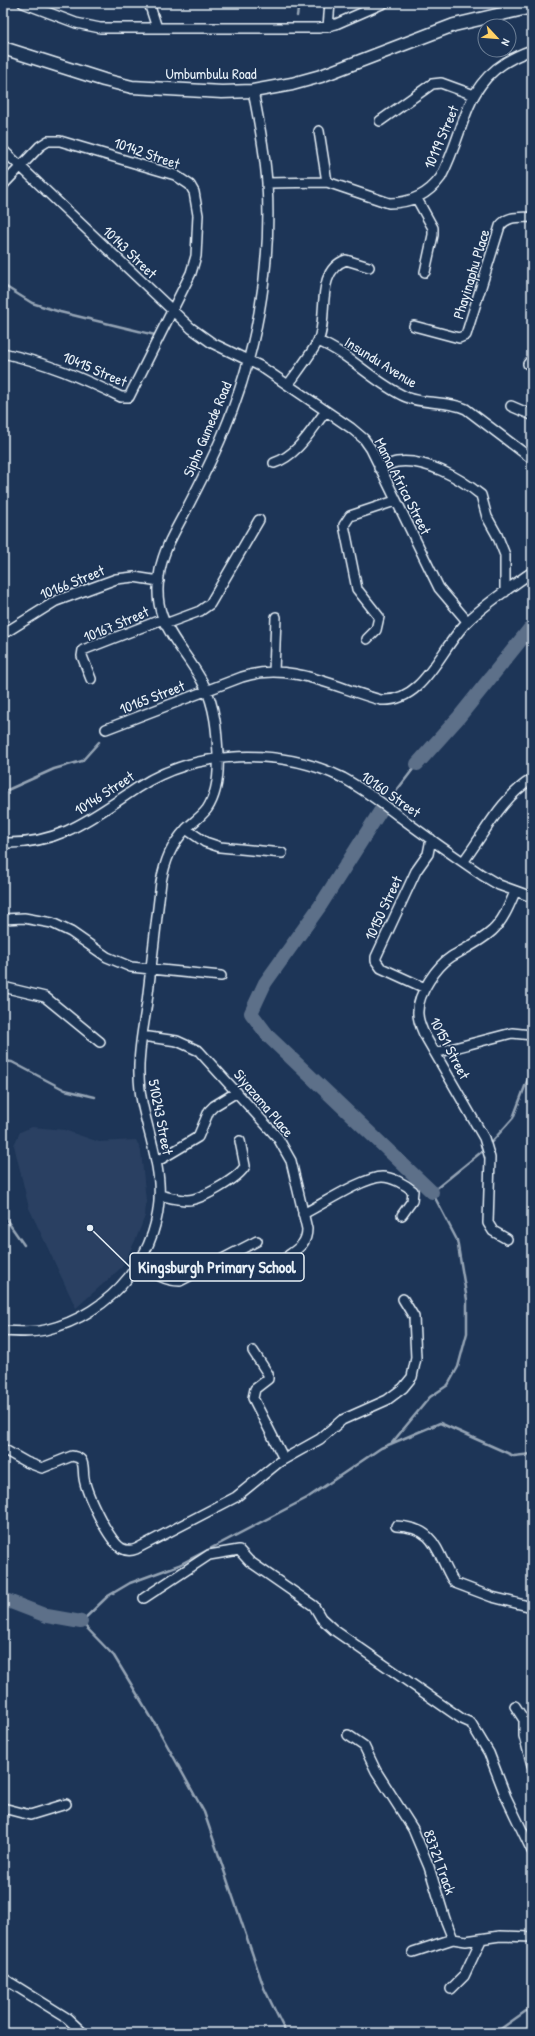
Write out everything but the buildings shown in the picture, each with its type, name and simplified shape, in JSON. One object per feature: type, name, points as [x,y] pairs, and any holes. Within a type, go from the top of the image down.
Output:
[{"type":"main road","name":"Umbumbulu Road","points":[[3,48],[104,80],[132,87],[222,92],[253,91],[292,84],[321,76],[454,25],[506,7],[532,7]]},
{"type":"street","points":[[149,3],[157,28]]},
{"type":"street","points":[[328,27],[330,3]]},
{"type":"street","points":[[28,4],[88,26],[284,29],[328,27],[384,3]]},
{"type":"street","name":"10119 Street","points":[[267,182],[327,182],[381,202],[398,203],[417,198],[436,185],[441,177],[474,95],[489,74],[498,66],[518,55],[532,50]]},
{"type":"street","points":[[380,120],[432,84],[441,83],[474,95]]},
{"type":"street","name":"Sipho Gumede Road","points":[[218,758],[214,716],[207,691],[200,678],[174,642],[164,621],[159,604],[159,581],[165,550],[222,436],[249,360],[262,292],[268,214],[267,182],[262,135],[253,91]]},
{"type":"street","points":[[319,131],[327,182]]},
{"type":"street","name":"10142 Street","points":[[3,185],[44,143],[60,141],[175,175],[190,185],[194,192],[198,215],[196,256],[190,273],[171,311]]},
{"type":"street","name":"10143 Street","points":[[3,150],[190,328],[212,343],[249,360]]},
{"type":"street","points":[[417,198],[433,228],[434,235],[425,272]]},
{"type":"street","name":"Phayinaphu Place","points":[[414,326],[459,338],[466,335],[500,226],[507,219],[532,217]]},
{"type":"street","points":[[288,385],[318,341],[321,328],[325,287],[335,267],[346,260],[369,267]]},
{"type":"street","name":"10415 Street","points":[[3,353],[68,372],[127,398],[132,394],[171,311]]},
{"type":"street","name":"Insundu Avenue","points":[[318,341],[332,348],[406,397],[425,402],[454,404],[466,409],[532,459]]},
{"type":"street","name":"Mama Africa Street","points":[[249,360],[326,410],[364,439],[439,588],[467,621]]},
{"type":"street","points":[[512,406],[532,415]]},
{"type":"street","points":[[274,463],[286,458],[295,451],[326,410]]},
{"type":"street","points":[[379,468],[392,463],[403,462],[434,467],[481,495],[487,517],[497,535],[505,555],[505,592]]},
{"type":"street","points":[[367,639],[376,630],[378,617],[357,589],[344,525],[350,516],[395,501]]},
{"type":"street","points":[[164,621],[200,611],[210,604],[259,520]]},
{"type":"street","name":"10165 Street","points":[[106,729],[251,674],[274,672],[304,675],[381,700],[395,700],[405,696],[418,686],[447,645],[467,621],[532,572]]},
{"type":"street","name":"10166 Street","points":[[3,634],[56,602],[116,579],[134,577],[159,581]]},
{"type":"street","points":[[274,672],[276,617]]},
{"type":"street","name":"10167 Street","points":[[91,679],[82,656],[83,650],[164,621]]},
{"type":"street","name":"510243 Street","points":[[3,1331],[24,1332],[44,1330],[88,1314],[118,1290],[140,1263],[154,1229],[159,1195],[156,1162],[140,1086],[139,1060],[164,868],[171,848],[186,829],[200,816],[211,801],[216,783],[218,758]]},
{"type":"street","name":"10160 Street","points":[[218,758],[272,758],[325,771],[358,787],[493,882],[515,892],[532,897]]},
{"type":"street","name":"10146 Street","points":[[3,843],[44,838],[75,828],[93,818],[139,786],[158,776],[193,764],[218,758]]},
{"type":"street","points":[[463,862],[504,802],[521,787],[532,780]]},
{"type":"street","points":[[186,829],[205,842],[220,847],[282,853]]},
{"type":"street","name":"10150 Street","points":[[426,988],[381,968],[376,961],[376,957],[416,871],[428,854],[430,839]]},
{"type":"street","name":"10151 Street","points":[[507,1239],[493,1231],[488,1223],[490,1169],[487,1145],[424,1034],[418,1018],[418,1009],[432,976],[444,962],[491,932],[503,917],[515,892]]},
{"type":"street","points":[[3,919],[24,918],[52,922],[71,932],[116,962],[131,967],[221,976]]},
{"type":"street","points":[[3,987],[45,997],[100,1042]]},
{"type":"street","points":[[435,1053],[512,1033],[532,1035]]},
{"type":"street","name":"Siyazama Place","points":[[142,1036],[177,1041],[198,1051],[278,1138],[287,1153],[294,1171],[307,1237],[303,1244],[289,1255]]},
{"type":"street","points":[[156,1162],[198,1137],[209,1111],[214,1106],[237,1092]]},
{"type":"street","points":[[159,1195],[183,1200],[192,1200],[233,1180],[245,1166],[240,1141]]},
{"type":"street","points":[[303,1214],[363,1182],[381,1177],[393,1179],[413,1191],[412,1201],[402,1215]]},
{"type":"street","points":[[140,1263],[160,1277],[170,1281],[180,1281],[257,1242]]},
{"type":"street","points":[[3,1449],[26,1462],[42,1468],[72,1456],[81,1460],[83,1463],[84,1478],[88,1494],[106,1530],[121,1548],[132,1551],[236,1497],[284,1459],[320,1439],[342,1420],[387,1400],[408,1383],[416,1365],[415,1321],[413,1314],[402,1299]]},
{"type":"street","points":[[253,1351],[268,1374],[268,1379],[255,1389],[253,1398],[284,1459]]},
{"type":"street","points":[[396,1526],[418,1529],[429,1536],[435,1544],[452,1580],[455,1583],[492,1597],[532,1607]]},
{"type":"street","points":[[144,1598],[209,1555],[239,1550],[249,1561],[314,1606],[321,1618],[334,1630],[462,1719],[471,1723],[489,1753],[506,1797],[532,1851]]},
{"type":"street","points":[[515,1706],[524,1720],[524,1736],[532,1765]]},
{"type":"street","name":"83721 Track","points":[[348,1735],[364,1746],[376,1771],[413,1829],[429,1867],[445,1919],[454,1939]]},
{"type":"street","points":[[3,1808],[30,1815],[66,1804]]},
{"type":"street","points":[[413,1952],[454,1939],[459,1941],[481,1940],[500,1936],[532,1937]]},
{"type":"street","points":[[451,1989],[464,1976],[481,1940]]},
{"type":"street","points":[[3,1978],[67,2018],[83,2033]]},
{"type":"shaded area","points":[[32,1127],[64,1130],[99,1142],[136,1140],[141,1151],[146,1201],[145,1216],[136,1239],[122,1267],[76,1308],[29,1208],[14,1145],[20,1132]]},
{"type":"waterway","points":[[297,16],[299,3]]},
{"type":"waterway","points":[[3,285],[32,303],[60,312],[155,335]]},
{"type":"waterway","points":[[417,764],[459,717],[532,626]]},
{"type":"waterway","points":[[3,792],[54,769],[82,761],[99,742]]},
{"type":"waterway","points":[[391,798],[417,764]]},
{"type":"waterway","points":[[381,810],[320,906],[265,983],[251,1013],[269,1037],[432,1192]]},
{"type":"waterway","points":[[3,1061],[12,1062],[65,1090],[95,1097]]},
{"type":"waterway","points":[[488,1146],[513,1118],[532,1068]]},
{"type":"waterway","points":[[391,1444],[430,1397],[448,1385],[458,1367],[467,1333],[467,1300],[457,1240],[432,1192],[485,1149]]},
{"type":"waterway","points":[[3,1215],[24,1245]]},
{"type":"waterway","points":[[286,2033],[264,1988],[204,1812],[157,1727],[114,1656],[81,1622],[108,1596],[130,1583],[179,1565],[307,1498],[381,1448],[440,1423],[514,1456],[532,1454]]},
{"type":"waterway","points":[[3,1599],[47,1616],[81,1622]]},
{"type":"waterway","points":[[495,2033],[526,2011],[532,2011]]},
{"type":"place","name":"Kingsburgh Primary School","points":[[90,1228]]}]
